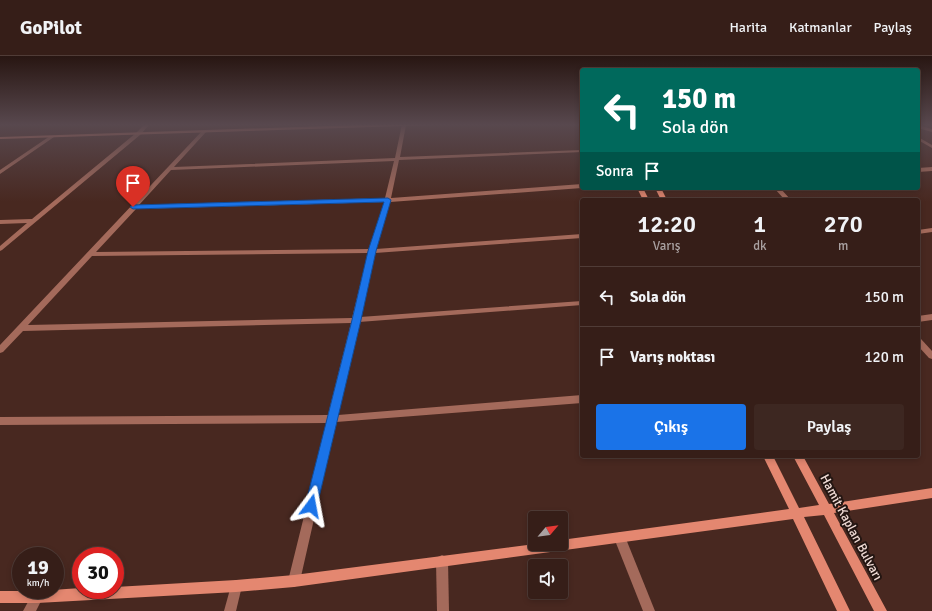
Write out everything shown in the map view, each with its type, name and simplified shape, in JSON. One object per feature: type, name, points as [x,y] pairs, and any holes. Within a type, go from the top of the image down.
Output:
[{"type":"street","points":[[0,172],[33,150]]},
{"type":"street","points":[[0,249],[119,150]]},
{"type":"street","points":[[0,350],[188,150]]},
{"type":"street","points":[[294,581],[331,419],[357,320],[372,251],[388,200],[399,150]]},
{"type":"street","points":[[170,169],[580,151]]},
{"type":"street","points":[[920,170],[932,169]]},
{"type":"street","points":[[133,207],[388,200],[580,186]]},
{"type":"street","points":[[779,190],[786,198]]},
{"type":"street","points":[[0,222],[34,221]]},
{"type":"street","points":[[920,232],[932,230]]},
{"type":"street","points":[[90,254],[372,251],[580,236]]},
{"type":"street","points":[[20,328],[357,320],[580,302]]},
{"type":"street","points":[[920,319],[932,317]]},
{"type":"street","points":[[920,343],[932,356]]},
{"type":"street","points":[[0,421],[331,419],[580,399]]},
{"type":"street","points":[[769,458],[844,611]]},
{"type":"street","name":"Hamit Kaplan Bulvarı","points":[[799,458],[881,611]]},
{"type":"street","points":[[64,596],[236,586],[294,581],[620,538],[932,493]]},
{"type":"street","points":[[620,538],[648,611]]},
{"type":"street","points":[[442,561],[443,611]]},
{"type":"street","points":[[230,611],[236,586]]},
{"type":"street","points":[[0,596],[12,596]]},
{"type":"street","points":[[29,611],[36,599]]},
{"type":"route","points":[[133,207],[388,200],[372,251],[357,320],[331,419],[311,506]]}]
